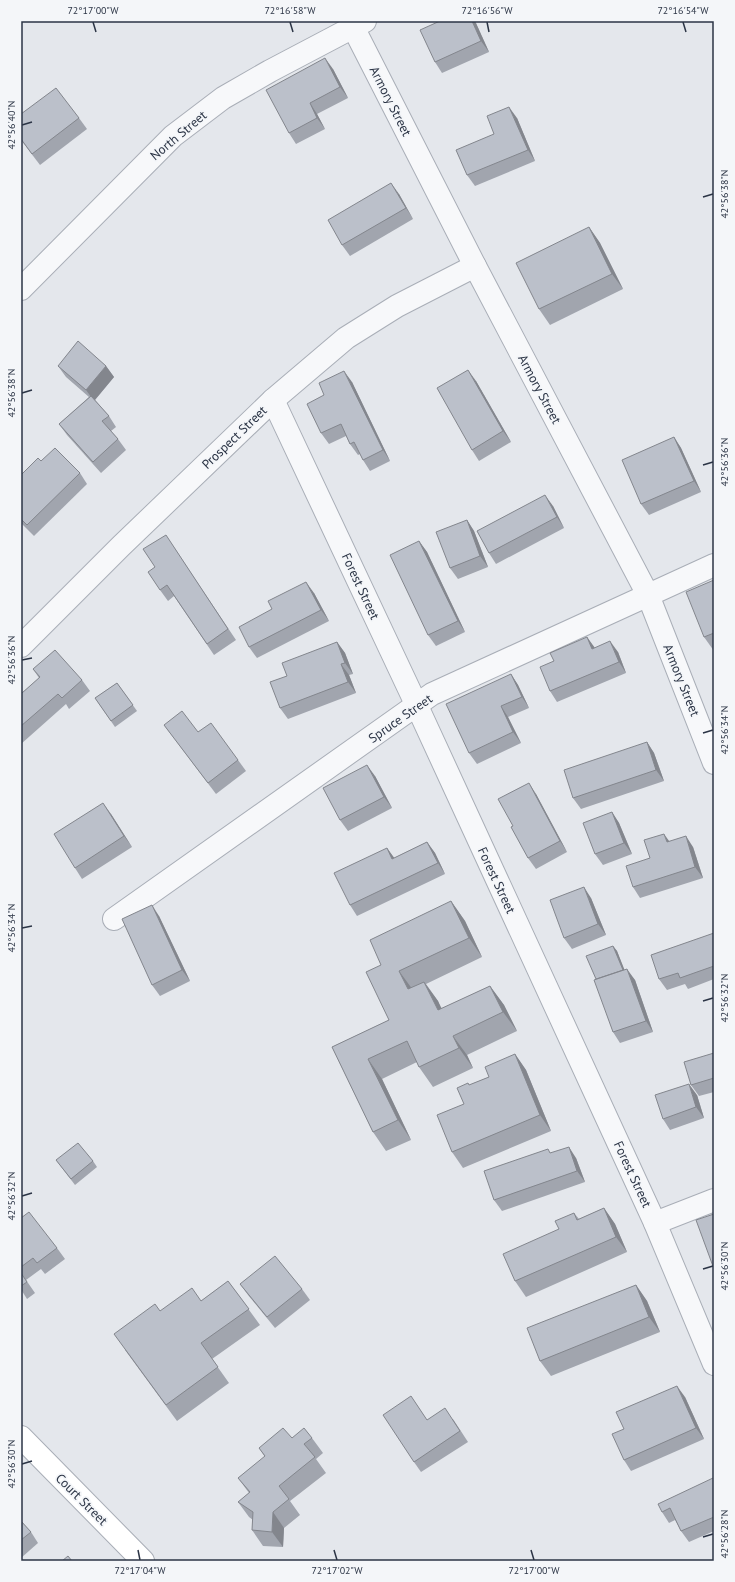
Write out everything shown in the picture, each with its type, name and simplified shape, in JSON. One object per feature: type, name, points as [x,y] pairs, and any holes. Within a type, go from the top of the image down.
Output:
[{"type":"main road","name":"Court Street","points":[[21,1437],[143,1561]]},
{"type":"street","name":"Armory Street","points":[[356,23],[475,266],[648,596],[714,763]]},
{"type":"street","name":"North Street","points":[[21,289],[173,136],[224,98],[356,23]]},
{"type":"street","name":"Prospect Street","points":[[21,646],[121,546],[273,400],[346,338],[397,306],[475,266]]},
{"type":"street","name":"Forest Street","points":[[273,400],[417,706],[655,1223],[714,1364]]},
{"type":"street","name":"Spruce Street","points":[[114,919],[432,694],[714,565]]},
{"type":"street","points":[[655,1223],[714,1200]]},
{"type":"building","points":[[440,21],[472,21],[481,41],[435,62],[420,30]]},
{"type":"building","points":[[325,58],[340,87],[310,103],[317,118],[289,133],[266,90]]},
{"type":"building","points":[[56,88],[79,118],[32,154],[21,139],[21,114]]},
{"type":"building","points":[[509,107],[528,150],[467,175],[456,150],[494,134],[487,116]]},
{"type":"building","points":[[391,183],[406,208],[342,245],[328,220]]},
{"type":"building","points":[[589,227],[612,274],[539,309],[516,263]]},
{"type":"building","points":[[78,341],[106,366],[86,390],[58,366]]},
{"type":"building","points":[[468,370],[503,431],[472,450],[437,388]]},
{"type":"building","points":[[344,371],[383,450],[363,460],[354,442],[350,444],[341,424],[321,433],[307,404],[324,395],[319,383]]},
{"type":"building","points":[[91,396],[109,416],[102,421],[118,439],[93,462],[59,424]]},
{"type":"building","points":[[674,437],[694,481],[641,504],[622,460]]},
{"type":"building","points":[[55,448],[80,473],[27,525],[21,519],[21,475],[38,458],[41,461]]},
{"type":"building","points":[[545,495],[557,517],[489,553],[477,531]]},
{"type":"building","points":[[467,520],[480,556],[450,568],[436,532]]},
{"type":"building","points":[[166,535],[228,629],[207,644],[167,585],[160,590],[148,572],[155,567],[143,549]]},
{"type":"building","points":[[419,541],[458,621],[428,635],[390,555]]},
{"type":"building","points":[[714,580],[714,633],[704,637],[686,592]]},
{"type":"building","points":[[306,582],[321,610],[249,647],[239,627],[272,609],[268,601]]},
{"type":"building","points":[[587,637],[592,649],[610,641],[619,662],[550,691],[540,667],[554,661],[550,653]]},
{"type":"building","points":[[337,642],[345,663],[341,664],[348,682],[280,708],[270,682],[287,676],[282,663]]},
{"type":"building","points":[[55,650],[82,680],[62,698],[58,694],[21,726],[21,692],[22,693],[40,677],[33,669]]},
{"type":"building","points":[[511,674],[522,697],[501,706],[513,732],[469,753],[446,704]]},
{"type":"building","points":[[117,683],[133,705],[111,721],[95,698]]},
{"type":"building","points":[[182,711],[198,732],[211,723],[238,760],[208,783],[164,725]]},
{"type":"building","points":[[647,742],[656,770],[573,798],[564,770]]},
{"type":"building","points":[[367,765],[384,797],[340,820],[323,788]]},
{"type":"building","points":[[529,783],[560,841],[528,858],[498,799]]},
{"type":"building","points":[[103,803],[124,836],[75,868],[54,834]]},
{"type":"building","points":[[612,812],[624,843],[595,854],[583,823]]},
{"type":"building","points":[[664,834],[667,842],[686,836],[695,867],[633,887],[626,866],[650,858],[644,840]]},
{"type":"building","points":[[427,842],[438,863],[350,905],[334,873],[387,848],[392,859]]},
{"type":"building","points":[[584,887],[598,924],[564,938],[550,900]]},
{"type":"building","points":[[451,901],[469,938],[399,971],[408,989],[424,982],[438,1010],[490,986],[503,1012],[453,1036],[459,1048],[419,1067],[407,1041],[368,1059],[398,1120],[373,1132],[332,1047],[389,1020],[366,972],[381,965],[370,940]]},
{"type":"building","points":[[152,905],[182,970],[152,985],[122,919]]},
{"type":"building","points":[[714,933],[714,966],[680,978],[678,973],[659,979],[651,955]]},
{"type":"building","points":[[613,946],[623,970],[596,979],[586,956]]},
{"type":"building","points":[[627,969],[646,1021],[613,1032],[594,980]]},
{"type":"building","points":[[714,1053],[714,1078],[691,1085],[684,1062]]},
{"type":"building","points":[[515,1054],[540,1115],[452,1152],[437,1115],[464,1104],[457,1088],[489,1077],[485,1067]]},
{"type":"building","points":[[689,1084],[696,1107],[663,1119],[655,1095]]},
{"type":"building","points":[[78,1143],[93,1161],[71,1179],[56,1160]]},
{"type":"building","points":[[569,1147],[577,1171],[494,1200],[484,1171],[548,1149],[550,1153]]},
{"type":"building","points":[[604,1208],[616,1237],[515,1281],[503,1254],[559,1229],[555,1221],[574,1213],[577,1220]]},
{"type":"building","points":[[29,1212],[57,1248],[37,1263],[33,1258],[21,1267],[21,1218]]},
{"type":"building","points":[[714,1214],[714,1269],[696,1220]]},
{"type":"building","points":[[275,1256],[302,1289],[267,1317],[240,1284]]},
{"type":"building","points":[[21,1273],[27,1282],[21,1286]]},
{"type":"building","points":[[228,1281],[249,1309],[201,1343],[218,1367],[166,1405],[114,1334],[155,1304],[160,1311],[192,1288],[201,1301]]},
{"type":"building","points":[[636,1285],[649,1317],[540,1361],[527,1328]]},
{"type":"building","points":[[677,1386],[696,1428],[624,1460],[612,1434],[624,1429],[616,1412]]},
{"type":"building","points":[[411,1396],[427,1420],[445,1408],[460,1431],[414,1462],[383,1415]]},
{"type":"building","points":[[283,1428],[292,1438],[304,1428],[312,1438],[304,1444],[315,1457],[279,1486],[289,1499],[273,1512],[272,1532],[252,1530],[253,1512],[238,1502],[250,1492],[238,1478],[265,1456],[259,1448]]},
{"type":"building","points":[[713,1478],[714,1517],[681,1531],[670,1508],[662,1512],[658,1504]]},
{"type":"building","points":[[21,1521],[31,1532],[21,1540]]},
{"type":"building","points":[[68,1556],[72,1561],[62,1561]]}]
